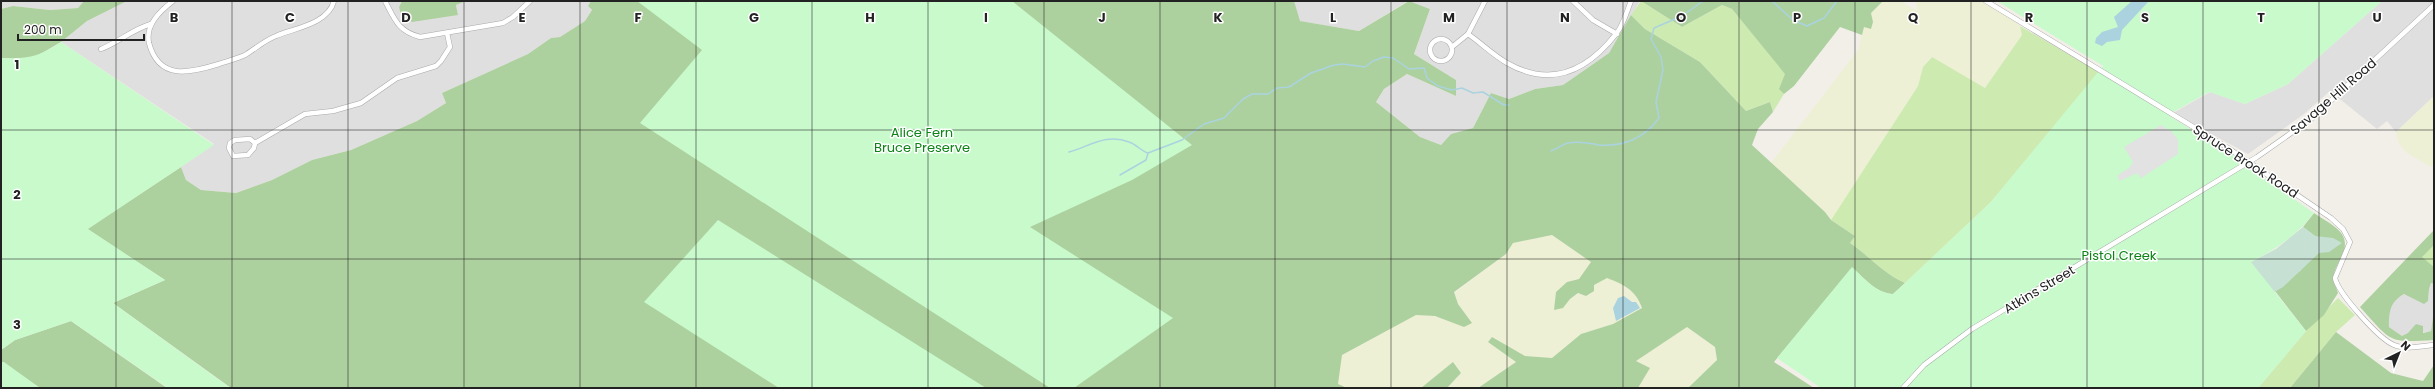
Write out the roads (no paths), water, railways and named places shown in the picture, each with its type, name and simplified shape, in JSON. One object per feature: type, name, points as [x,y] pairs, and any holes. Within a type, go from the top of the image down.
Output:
[{"type":"street","points":[[173,1],[161,10],[151,24],[148,37],[152,53],[161,66],[175,72],[193,72],[244,56],[275,36],[306,26],[325,15],[334,1]]},
{"type":"street","points":[[385,1],[398,26],[407,34],[420,37],[504,23],[513,17],[530,1]]},
{"type":"street","points":[[1452,47],[1448,41],[1437,39],[1431,44],[1430,51],[1433,58],[1443,61],[1449,57],[1452,47],[1468,34],[1484,1]]},
{"type":"street","points":[[1573,1],[1593,20],[1617,34]]},
{"type":"street","points":[[1468,34],[1508,63],[1540,76],[1568,74],[1589,62],[1617,34],[1631,1]]},
{"type":"street","name":"Spruce Brook Road","points":[[1986,1],[2249,162],[2321,210],[2348,234],[2350,246],[2336,273],[2336,283],[2342,293],[2384,338],[2399,347],[2434,345]]},
{"type":"street","name":"Savage Hill Road","points":[[2205,189],[2249,162],[2310,119],[2434,5]]},
{"type":"street","points":[[101,49],[124,39],[140,27],[151,24]]},
{"type":"street","points":[[255,143],[250,139],[235,140],[230,143],[230,152],[233,156],[248,155],[254,148],[255,143],[305,114],[348,108],[371,97],[397,78],[436,66],[450,47],[447,33]]},
{"type":"street","name":"Atkins Street","points":[[1902,388],[1924,365],[1972,329],[2205,189]]},
{"type":"water","points":[[2132,1],[2148,2],[2122,30],[2120,40],[2107,42],[2102,46],[2095,43],[2096,38],[2102,32],[2118,27],[2114,17]]},
{"type":"water","points":[[1624,296],[1632,302],[1636,302],[1640,308],[1616,321],[1613,308],[1618,298]]},
{"type":"waterway","points":[[1551,151],[1572,142],[1584,142],[1599,145],[1625,143],[1647,131],[1659,118],[1656,102],[1663,70],[1661,57],[1651,39],[1654,28],[1682,16],[1703,1]]},
{"type":"waterway","points":[[1772,1],[1793,20],[1807,26],[1824,18],[1837,1]]},
{"type":"waterway","points":[[1120,175],[1146,160],[1148,153],[1182,140],[1204,124],[1224,118],[1243,99],[1252,94],[1268,94],[1277,88],[1289,87],[1311,73],[1334,65],[1343,64],[1365,67],[1373,61],[1384,57],[1393,58],[1409,69],[1424,68],[1427,78],[1438,86],[1452,90],[1462,88],[1473,93],[1483,92],[1504,105],[1509,105]]},
{"type":"waterway","points":[[1069,152],[1099,141],[1113,139],[1132,143],[1148,153]]},
{"type":"park label","name":"Alice Fern Bruce Preserve","points":[[922,140]]},
{"type":"park label","name":"Pistol Creek","points":[[2119,255]]}]
